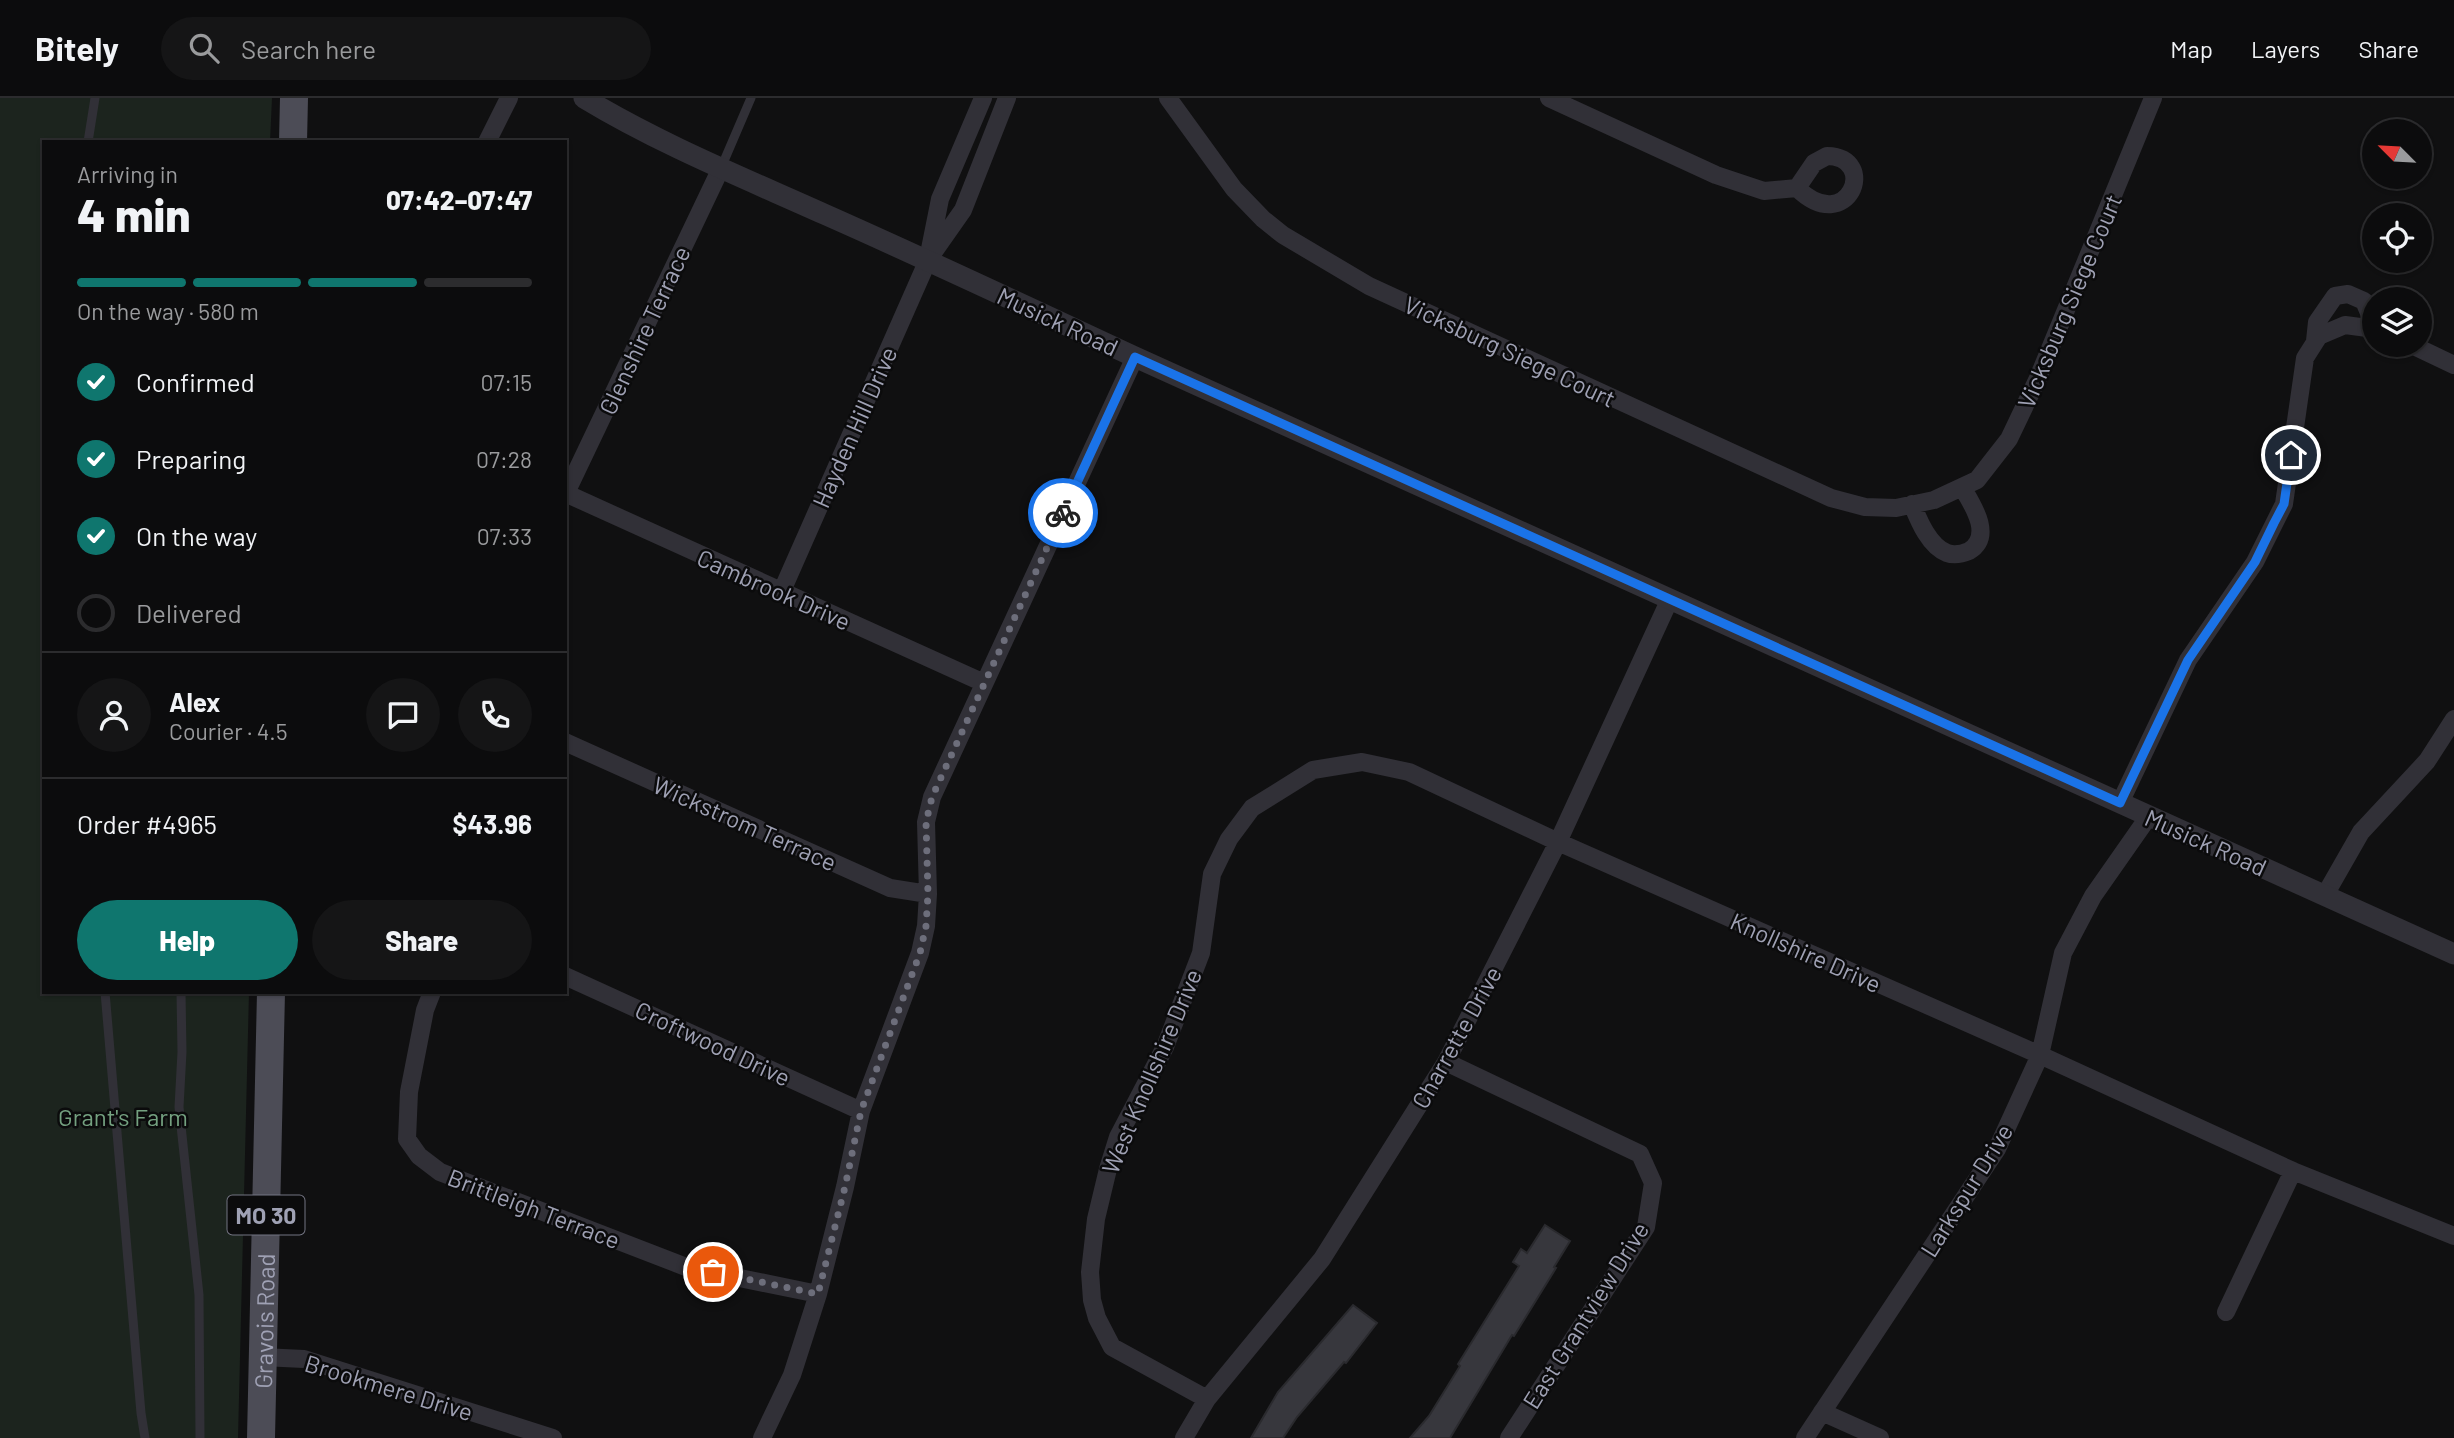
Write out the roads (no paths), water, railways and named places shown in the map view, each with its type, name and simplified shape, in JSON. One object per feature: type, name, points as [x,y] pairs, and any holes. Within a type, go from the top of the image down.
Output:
[{"type":"main road","points":[[293,140],[295,98]]},
{"type":"main road","name":"Gravois Road","points":[[261,1438],[271,994]]},
{"type":"street","points":[[488,140],[509,98]]},
{"type":"street","name":"Musick Road","points":[[584,98],[642,130],[1135,357],[2454,954]]},
{"type":"street","points":[[928,260],[940,199],[982,98]]},
{"type":"street","points":[[928,260],[963,210],[1007,98]]},
{"type":"street","name":"Vicksburg Siege Court","points":[[1168,98],[1234,189],[1262,219],[1283,235],[1369,286],[1831,498],[1865,506],[1896,508],[1934,500],[1976,480],[2009,439],[2038,377],[2153,98]]},
{"type":"street","points":[[1561,100],[1716,175],[1764,191],[1797,188]]},
{"type":"street","name":"Glenshire Terrace","points":[[567,491],[721,167]]},
{"type":"street","name":"Hayden Hill Drive","points":[[781,593],[928,260]]},
{"type":"street","points":[[2315,341],[2317,322],[2335,296],[2348,294],[2362,300]]},
{"type":"street","points":[[2120,803],[2188,660],[2255,562],[2284,504],[2305,358],[2319,336],[2345,325],[2362,327]]},
{"type":"street","points":[[2432,355],[2454,365]]},
{"type":"street","points":[[761,1438],[792,1376],[818,1294],[861,1111],[920,953],[926,926],[928,894],[926,822],[932,797],[1135,357]]},
{"type":"street","points":[[1912,504],[1921,525],[1933,542],[1947,553],[1961,555],[1974,548],[1980,534],[1978,513],[1962,487]]},
{"type":"street","name":"Cambrook Drive","points":[[567,493],[984,683]]},
{"type":"street","name":"Charrette Drive","points":[[1184,1438],[1207,1399],[1321,1259],[1446,1062],[1558,842],[1669,601]]},
{"type":"street","points":[[2325,895],[2361,832],[2427,761],[2454,719]]},
{"type":"street","name":"Wickstrom Terrace","points":[[567,743],[890,888],[928,894]]},
{"type":"street","name":"Knollshire Drive","points":[[1312,770],[1362,762],[1409,772],[1558,842],[2040,1055],[2293,1171],[2454,1236]]},
{"type":"street","name":"West Knollshire Drive","points":[[1207,1399],[1112,1347],[1091,1300],[1090,1272],[1096,1219],[1118,1137],[1165,1047],[1201,953],[1212,874],[1229,839],[1252,808],[1312,770]]},
{"type":"street","name":"Larkspur Drive","points":[[1805,1438],[1997,1149],[2040,1055],[2063,953],[2094,896],[2149,816]]},
{"type":"street","name":"Croftwood Drive","points":[[567,977],[861,1111]]},
{"type":"street","name":"Brittleigh Terrace","points":[[431,994],[425,1010],[410,1092],[407,1139],[419,1156],[440,1172],[686,1267],[818,1294]]},
{"type":"street","name":"East Grantview Drive","points":[[1446,1062],[1640,1154],[1653,1183],[1646,1227],[1509,1438]]},
{"type":"street","points":[[2226,1312],[2293,1171]]},
{"type":"street","name":"Brookmere Drive","points":[[262,1357],[304,1359],[553,1438]]},
{"type":"street","points":[[1822,1412],[1880,1438]]},
{"type":"lane","points":[[88,140],[96,98]]},
{"type":"lane","points":[[721,167],[751,98]]},
{"type":"lane","points":[[104,994],[145,1438]]},
{"type":"lane","points":[[181,994],[182,1052],[178,1107],[199,1295],[200,1438]]},
{"type":"park label","name":"Grant's Farm","points":[[123,1116]]}]
